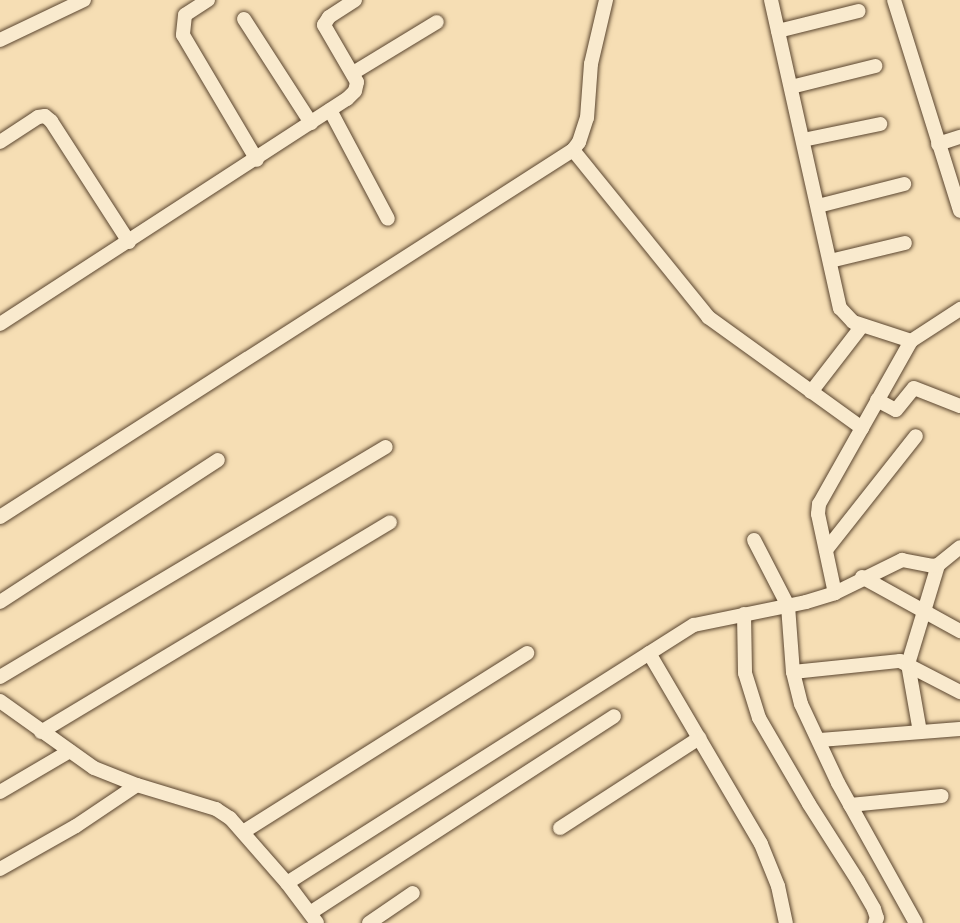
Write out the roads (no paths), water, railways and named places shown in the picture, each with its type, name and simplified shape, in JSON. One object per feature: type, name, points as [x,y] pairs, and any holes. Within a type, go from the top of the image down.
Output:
[{"type":"street","points":[[0,40],[84,0]]},
{"type":"street","points":[[207,0],[185,15],[183,35],[257,160]]},
{"type":"street","points":[[0,324],[257,160],[355,91],[357,82],[353,73],[324,25],[329,17],[355,0]]},
{"type":"street","points":[[0,517],[573,150],[579,142],[587,118],[591,64],[606,0]]},
{"type":"street","points":[[771,0],[840,308],[853,322],[911,341]]},
{"type":"street","points":[[894,0],[959,206]]},
{"type":"street","points":[[778,31],[859,11]]},
{"type":"street","points":[[244,19],[311,123]]},
{"type":"street","points":[[353,73],[437,22]]},
{"type":"street","points":[[791,87],[875,66]]},
{"type":"street","points":[[330,110],[388,219]]},
{"type":"street","points":[[0,142],[38,117],[45,116],[51,121],[129,242]]},
{"type":"street","points":[[803,140],[880,124]]},
{"type":"street","points":[[938,144],[960,137]]},
{"type":"street","points":[[573,150],[708,317],[862,428]]},
{"type":"street","points":[[818,206],[904,184]]},
{"type":"street","points":[[830,261],[905,243]]},
{"type":"street","points":[[835,593],[818,514],[819,504],[911,341],[960,309]]},
{"type":"street","points":[[810,392],[862,326]]},
{"type":"street","points":[[877,400],[896,410],[914,388],[960,406]]},
{"type":"street","points":[[826,550],[916,436]]},
{"type":"street","points":[[0,677],[386,447]]},
{"type":"street","points":[[0,602],[218,460]]},
{"type":"street","points":[[41,732],[390,522]]},
{"type":"street","points":[[754,540],[788,606],[793,672],[801,704],[850,805],[915,923]]},
{"type":"street","points":[[287,883],[694,625],[788,606],[835,593],[862,577],[902,560],[932,566],[938,565],[960,547]]},
{"type":"street","points":[[920,732],[908,664],[938,565]]},
{"type":"street","points":[[862,577],[960,631]]},
{"type":"street","points":[[744,614],[745,673],[759,718],[809,804],[858,880],[874,909],[877,918],[875,923]]},
{"type":"street","points":[[243,832],[528,653]]},
{"type":"street","points":[[649,653],[772,866],[786,923]]},
{"type":"street","points":[[793,672],[900,661],[960,692]]},
{"type":"street","points":[[0,701],[94,768],[137,785],[216,809],[230,818],[287,883],[314,918],[614,716]]},
{"type":"street","points":[[820,740],[960,729]]},
{"type":"street","points":[[560,828],[699,738]]},
{"type":"street","points":[[0,792],[70,751]]},
{"type":"street","points":[[0,869],[76,826],[137,785]]},
{"type":"street","points":[[850,805],[942,796]]},
{"type":"street","points":[[369,923],[412,893]]}]
